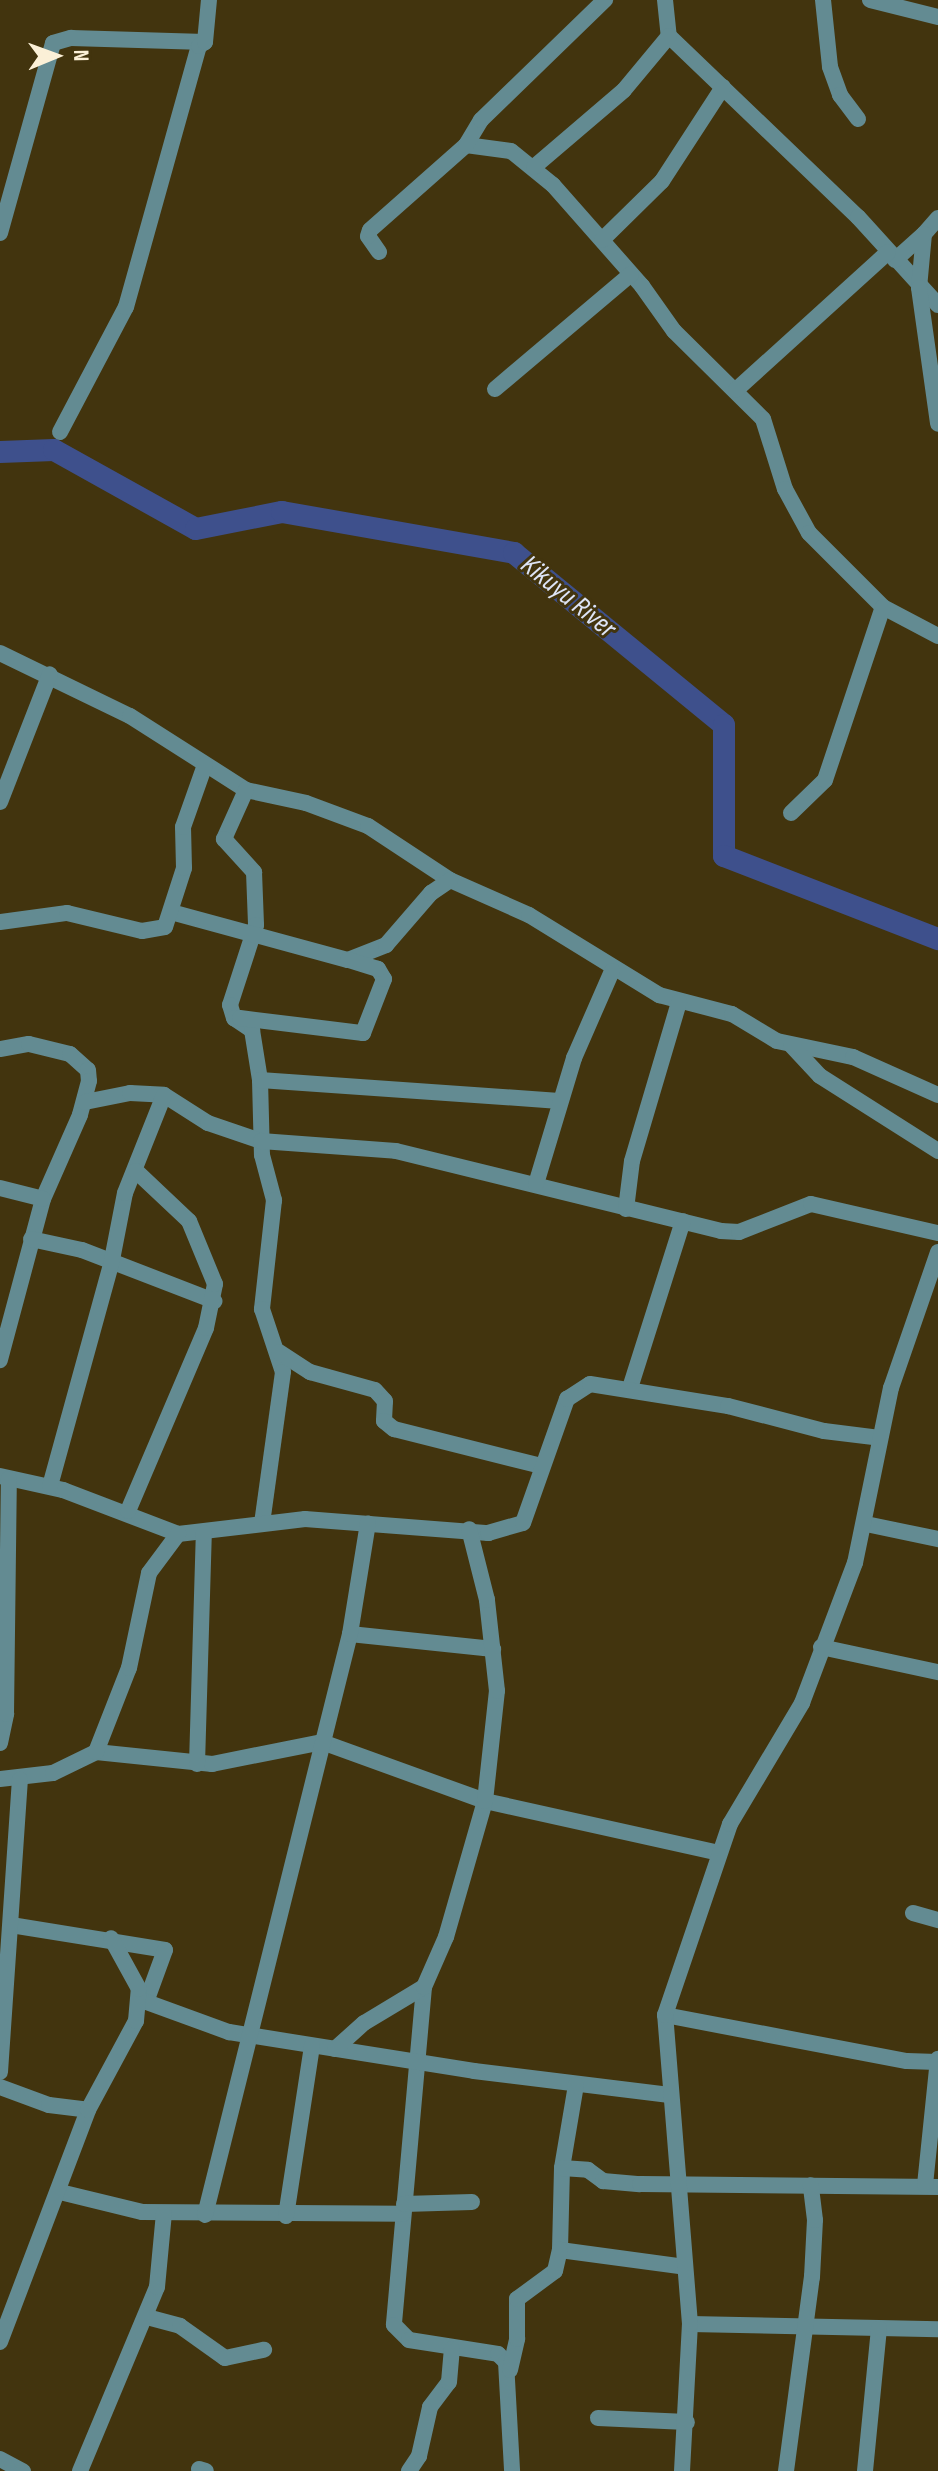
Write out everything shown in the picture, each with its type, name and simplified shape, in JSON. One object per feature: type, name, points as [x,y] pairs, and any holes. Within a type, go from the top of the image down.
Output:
[{"type":"street","points":[[205,42],[209,0]]},
{"type":"street","points":[[379,252],[368,236],[370,230],[466,145],[481,120],[605,0]]},
{"type":"street","points":[[665,0],[669,36],[938,305]]},
{"type":"street","points":[[823,0],[830,67],[840,95],[858,119]]},
{"type":"street","points":[[870,0],[938,17]]},
{"type":"street","points":[[534,167],[624,90],[669,36]]},
{"type":"street","points":[[0,233],[53,43],[71,38],[205,42]]},
{"type":"street","points":[[60,432],[126,307],[199,46],[205,42]]},
{"type":"street","points":[[602,240],[662,181],[723,87]]},
{"type":"street","points":[[466,145],[511,151],[534,167],[602,240],[674,331],[736,390],[770,429],[785,489],[809,533],[883,607],[938,636]]},
{"type":"street","points":[[736,390],[892,256],[932,228]]},
{"type":"street","points":[[932,228],[919,288],[938,424]]},
{"type":"street","points":[[495,389],[631,274]]},
{"type":"street","points":[[791,813],[825,780],[883,607]]},
{"type":"street","points":[[0,653],[50,674],[130,716],[246,790],[306,803],[368,826],[450,880],[529,915],[598,957],[612,971],[679,1002],[732,1014],[791,1045],[853,1057],[938,1095]]},
{"type":"street","points":[[0,802],[50,674]]},
{"type":"street","points":[[0,922],[83,914],[142,931],[165,927],[184,868],[183,827],[205,765]]},
{"type":"street","points":[[246,790],[224,839],[254,872],[254,934],[230,1005],[234,1018],[252,1030],[260,1080],[261,1141],[274,1200],[262,1309],[279,1352],[283,1372],[262,1523]]},
{"type":"street","points":[[348,960],[386,945],[431,893],[450,880]]},
{"type":"street","points":[[171,912],[378,969],[384,979],[363,1033],[234,1018]]},
{"type":"street","points":[[536,1184],[559,1101],[612,971]]},
{"type":"street","points":[[626,1209],[632,1161],[679,1002]]},
{"type":"street","points":[[0,1049],[29,1044],[70,1054],[88,1070],[85,1102],[43,1199],[0,1360]]},
{"type":"street","points":[[791,1045],[820,1076],[938,1151]]},
{"type":"street","points":[[260,1080],[559,1101]]},
{"type":"street","points":[[85,1102],[130,1093],[164,1095],[208,1123],[261,1141],[396,1151],[536,1184],[570,1197],[739,1232],[811,1204],[938,1233]]},
{"type":"street","points":[[50,1486],[111,1265],[125,1193],[164,1095]]},
{"type":"street","points":[[128,1511],[214,1301],[215,1284],[199,1237],[189,1221],[136,1171]]},
{"type":"street","points":[[0,1188],[43,1199]]},
{"type":"street","points":[[630,1388],[683,1221]]},
{"type":"street","points":[[31,1239],[82,1250],[111,1265],[214,1301]]},
{"type":"street","points":[[682,2471],[690,2324],[665,2015],[719,1853],[740,1801],[802,1703],[866,1524],[880,1438],[898,1364],[938,1252]]},
{"type":"street","points":[[279,1352],[310,1372],[375,1390],[385,1401],[384,1421],[394,1429],[541,1466]]},
{"type":"street","points":[[0,1743],[6,1714],[4,1478],[50,1486],[128,1511],[178,1534],[262,1523],[326,1519],[500,1532],[523,1523],[567,1399],[577,1388],[590,1384],[630,1388],[824,1431],[880,1438]]},
{"type":"street","points":[[205,2215],[350,1634],[368,1523]]},
{"type":"street","points":[[866,1524],[938,1539]]},
{"type":"street","points":[[469,1529],[493,1649],[497,1725],[485,1801],[446,1937],[424,1987],[393,2314],[396,2332],[409,2340],[498,2354],[510,2370]]},
{"type":"street","points":[[197,1764],[204,1533]]},
{"type":"street","points":[[96,1752],[129,1668],[149,1573],[178,1534]]},
{"type":"street","points":[[350,1634],[493,1649]]},
{"type":"street","points":[[821,1647],[938,1672]]},
{"type":"street","points":[[0,1767],[0,1779],[20,1780],[53,1773],[96,1752],[197,1764],[322,1742],[485,1801],[719,1853]]},
{"type":"street","points":[[0,2072],[5,1942],[11,1925],[20,1780]]},
{"type":"street","points":[[913,1913],[938,1920]]},
{"type":"street","points":[[0,2342],[60,2192],[88,2110],[136,2021],[167,1953],[111,1938],[11,1925]]},
{"type":"street","points":[[111,1938],[133,1971],[144,2001],[208,2027],[417,2063],[670,2095]]},
{"type":"street","points":[[335,2049],[364,2023],[424,1987]]},
{"type":"street","points":[[562,2168],[588,2170],[603,2181],[681,2185],[931,2186],[938,2060],[907,2061],[665,2015]]},
{"type":"street","points":[[286,2216],[312,2046]]},
{"type":"street","points":[[512,2471],[510,2370],[517,2339],[517,2299],[555,2271],[560,2250],[562,2168],[576,2085]]},
{"type":"street","points":[[0,2087],[49,2105],[88,2110]]},
{"type":"street","points":[[786,2471],[815,2220],[811,2185]]},
{"type":"street","points":[[60,2192],[164,2213],[205,2215],[286,2216],[472,2202]]},
{"type":"street","points":[[80,2471],[147,2317],[161,2277],[164,2213]]},
{"type":"street","points":[[560,2250],[685,2267]]},
{"type":"street","points":[[147,2317],[180,2326],[225,2358],[264,2350]]},
{"type":"street","points":[[690,2324],[938,2329]]},
{"type":"street","points":[[865,2471],[879,2329]]},
{"type":"street","points":[[409,2471],[419,2456],[430,2407],[449,2382],[452,2349]]},
{"type":"street","points":[[598,2418],[687,2422]]},
{"type":"street","points":[[0,2459],[23,2471]]},
{"type":"waterway","name":"Kikuyu River","points":[[0,452],[54,450],[196,529],[282,512],[514,553],[724,725],[724,856],[938,939]]}]
